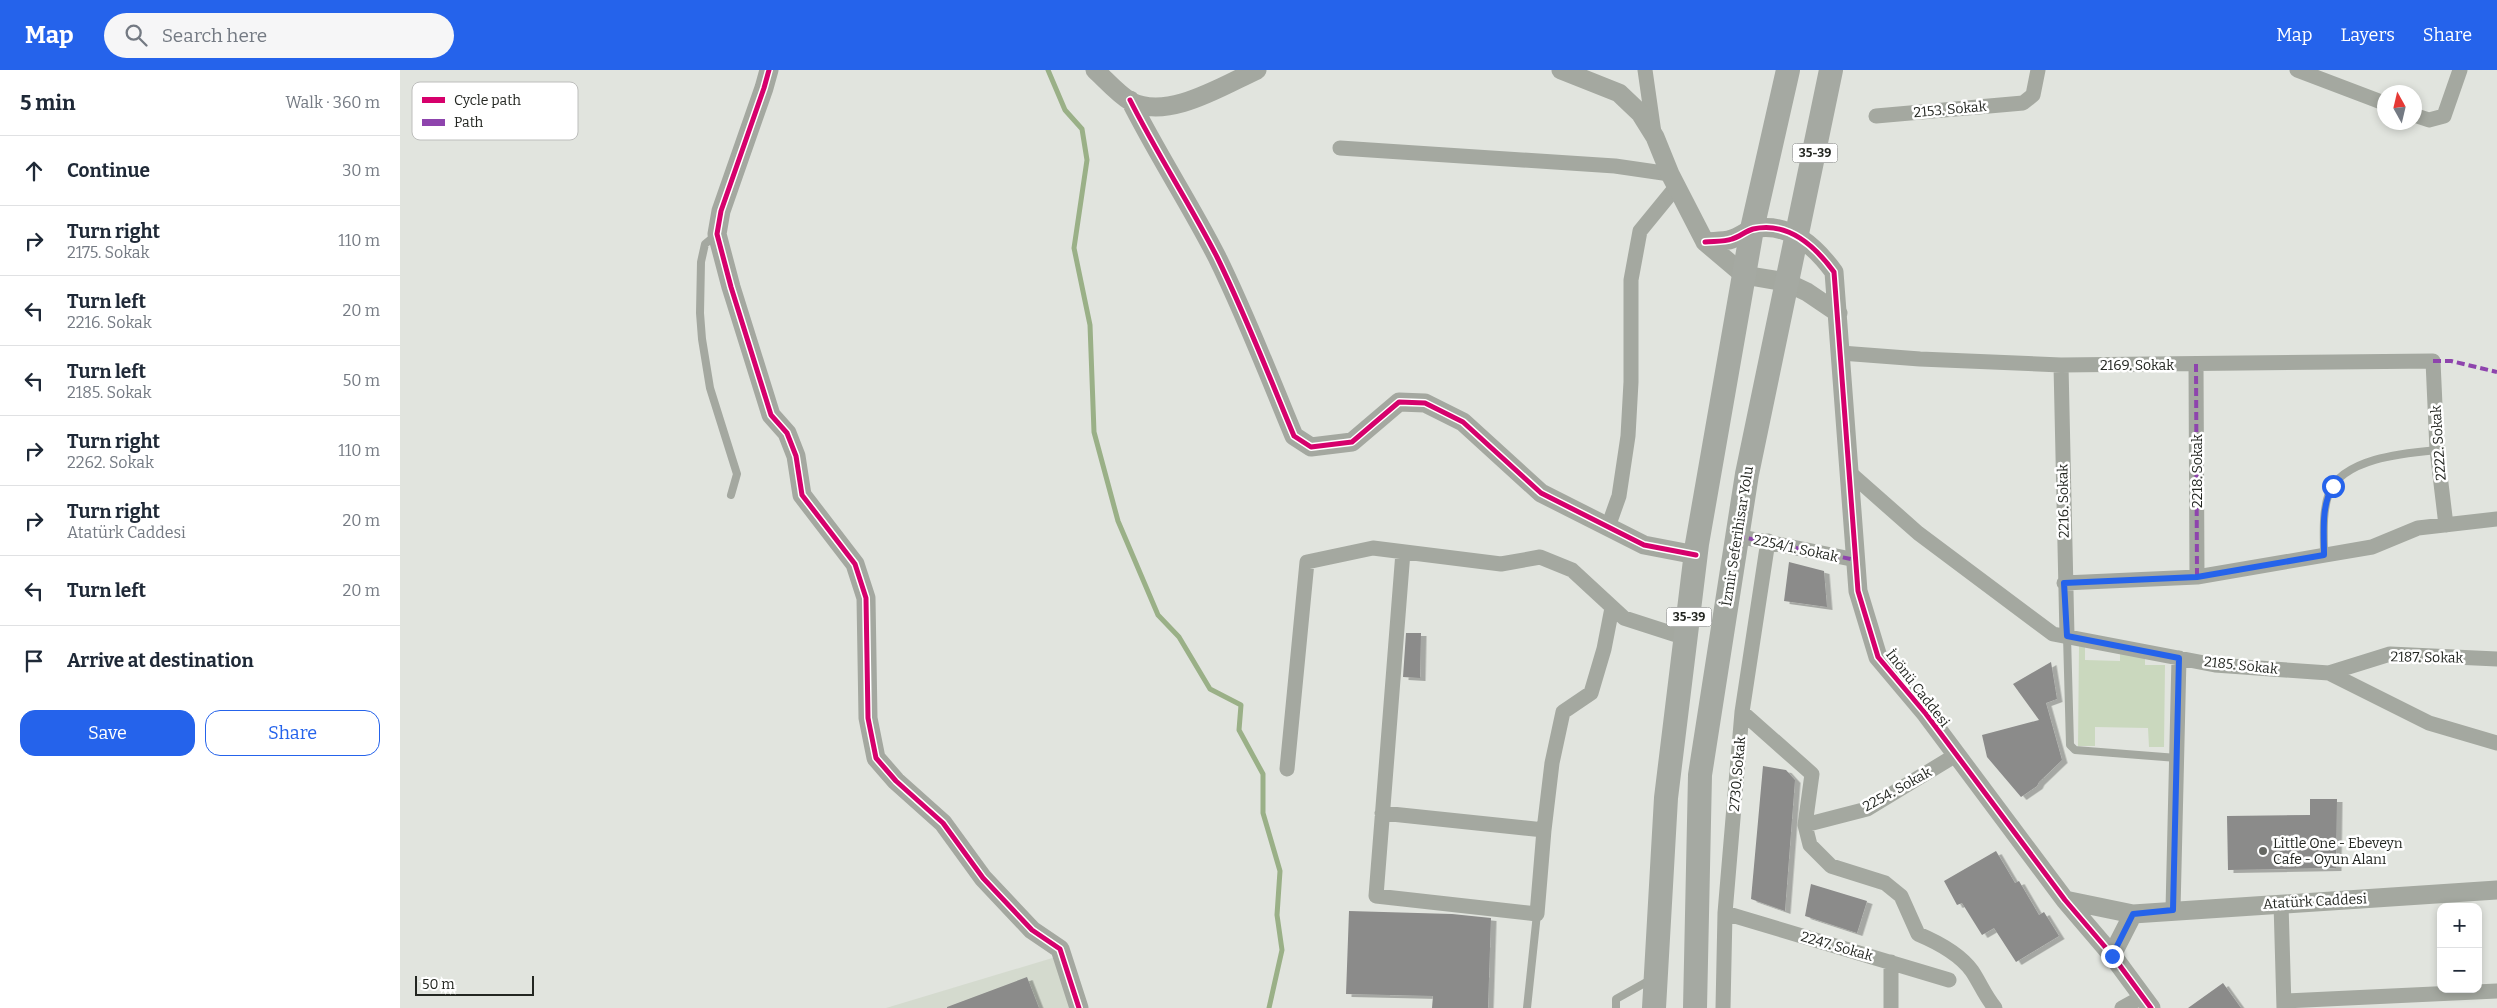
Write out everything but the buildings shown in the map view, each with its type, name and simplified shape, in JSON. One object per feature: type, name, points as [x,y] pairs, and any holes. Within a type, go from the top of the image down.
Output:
[{"type":"main road","name":"35-39","points":[[1654,1008],[1666,798],[1696,555],[1752,229],[1788,70]]},
{"type":"main road","name":"İzmir Seferihisar Yolu","points":[[1695,1008],[1700,775],[1748,465],[1832,70]]},
{"type":"street","points":[[769,70],[721,211],[717,234],[731,288],[771,415],[786,433],[796,456],[802,495],[855,564],[866,598],[868,718],[876,758],[896,782],[943,823],[983,878],[1032,930],[1060,949],[1079,1008]]},
{"type":"street","points":[[1095,70],[1130,100],[1152,108],[1190,101],[1257,70]]},
{"type":"street","points":[[1561,70],[1619,93],[1640,113],[1654,137],[1704,242],[1744,275],[1786,282],[1807,292],[1838,314]]},
{"type":"street","points":[[1645,70],[1654,137]]},
{"type":"street","name":"2153. Sokak","points":[[1876,116],[2023,103],[2033,95],[2038,70]]},
{"type":"street","points":[[2297,70],[2377,100]]},
{"type":"street","points":[[2422,118],[2429,120],[2444,116],[2460,70]]},
{"type":"street","points":[[1130,100],[1154,150],[1216,256],[1246,320],[1294,436],[1311,447],[1352,442],[1399,402],[1425,403],[1463,422],[1541,493],[1644,545],[1696,555]]},
{"type":"street","points":[[1340,148],[1615,166],[1673,180]]},
{"type":"street","points":[[1608,526],[1619,496],[1628,436],[1631,382],[1631,280],[1640,231],[1673,180]]},
{"type":"street","name":"İnönü Caddesi","points":[[1752,229],[1776,227],[1797,235],[1820,252],[1834,272],[1858,591],[1878,656],[1956,755],[2065,900],[2112,956],[2147,1002]]},
{"type":"street","points":[[1704,242],[1732,240],[1752,229]]},
{"type":"street","name":"2169. Sokak","points":[[1841,353],[1920,360],[2061,365],[2433,360]]},
{"type":"street","name":"2222. Sokak","points":[[2433,360],[2437,450],[2446,525]]},
{"type":"street","name":"2218. Sokak","points":[[2196,364],[2197,577]]},
{"type":"street","name":"2216. Sokak","points":[[2061,365],[2064,583],[2067,636]]},
{"type":"street","name":"2185. Sokak","points":[[1849,472],[1934,545],[2053,634],[2215,665],[2329,673],[2429,722],[2497,743]]},
{"type":"street","points":[[2064,583],[2197,577],[2372,546],[2418,528],[2497,519]]},
{"type":"street","name":"2254/1. Sokak","points":[[1737,536],[1856,560]]},
{"type":"street","name":"2730. Sokak","points":[[1723,1008],[1725,913],[1742,712],[1768,541]]},
{"type":"street","points":[[1287,769],[1307,562],[1373,548],[1500,564],[1540,557],[1572,570],[1624,618],[1686,638]]},
{"type":"street","points":[[1403,552],[1376,896],[1537,914],[1552,763],[1563,712],[1591,693],[1604,649],[1612,608]]},
{"type":"street","name":"2187. Sokak","points":[[2329,673],[2390,654],[2497,659]]},
{"type":"street","points":[[2173,910],[2179,658]]},
{"type":"street","points":[[1742,712],[1812,774],[1806,825],[1810,845],[1831,866],[1885,883],[1901,896],[1918,934],[1939,943],[1958,957],[1972,971],[1985,996],[1995,1008]]},
{"type":"street","name":"2254. Sokak","points":[[1806,825],[1866,809],[1956,755]]},
{"type":"street","points":[[1382,813],[1544,830]]},
{"type":"street","name":"Atatürk Caddesi","points":[[2065,900],[2133,914],[2497,890]]},
{"type":"street","points":[[2281,903],[2284,1005],[2497,991]]},
{"type":"street","name":"2247. Sokak","points":[[1725,913],[1949,980]]},
{"type":"street","points":[[2112,956],[2133,914]]},
{"type":"street","points":[[1891,962],[1891,1008]]},
{"type":"street","points":[[2122,1008],[2147,1002]]},
{"type":"lane","points":[[717,234],[705,244],[701,262],[700,313],[710,388],[737,474],[730,495]]},
{"type":"lane","points":[[2324,555],[2326,503],[2330,492],[2340,478],[2352,468],[2376,460],[2437,450]]},
{"type":"lane","points":[[2067,636],[2070,744],[2075,750],[2177,758]]},
{"type":"lane","points":[[1527,1008],[1537,914]]},
{"type":"lane","points":[[1616,1008],[1616,999],[1656,977]]},
{"type":"shaded area","points":[[1059,956],[1079,1008],[886,1008]]},
{"type":"green space","points":[[2079,646],[2085,646],[2085,660],[2120,661],[2120,650],[2145,650],[2145,665],[2165,665],[2164,747],[2149,747],[2148,728],[2095,727],[2095,746],[2078,746]]},
{"type":"waterway","points":[[1048,70],[1065,110],[1082,129],[1087,160],[1074,248],[1090,325],[1094,432],[1118,521],[1158,615],[1179,637],[1210,689],[1241,705],[1239,730],[1263,774],[1263,813],[1280,871],[1277,915],[1282,950],[1269,1008]]},
{"type":"marked path","points":[[2433,361],[2451,361],[2497,372]]},
{"type":"marked path","points":[[2196,364],[2197,577]]},
{"type":"marked path","points":[[1737,536],[1856,560]]},
{"type":"cycle path","points":[[769,70],[721,211],[717,234],[731,287],[771,415],[787,433],[796,456],[802,495],[855,564],[866,598],[868,718],[876,758],[896,781],[943,823],[983,878],[1032,930],[1060,949],[1079,1008]]},
{"type":"cycle path","points":[[1130,100],[1228,279],[1294,436],[1311,447],[1352,442],[1399,402],[1425,403],[1463,422],[1541,493],[1644,545],[1696,555]]},
{"type":"cycle path","points":[[1705,242],[1729,240],[1753,229],[1766,227],[1778,229],[1800,238],[1818,253],[1834,272],[1858,591],[1878,657],[1926,714],[2065,900],[2112,955],[2151,1008]]},
{"type":"place","name":"Little One - Ebeveyn Cafe - Oyun Alanı","points":[[2263,851]]},
{"type":"route","points":[[2112,956],[2133,914],[2173,910],[2179,658],[2067,636],[2064,583],[2197,577],[2324,555],[2326,503],[2333,486]]}]
